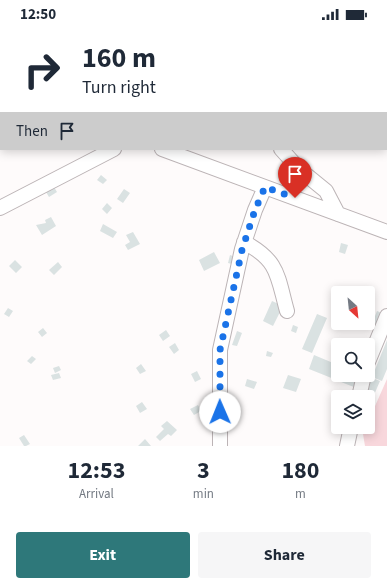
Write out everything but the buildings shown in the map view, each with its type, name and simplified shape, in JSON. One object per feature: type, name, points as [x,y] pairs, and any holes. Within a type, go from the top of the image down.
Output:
[{"type":"street","points":[[0,208],[112,150]]},
{"type":"street","points":[[165,150],[387,232]]},
{"type":"street","points":[[282,150],[299,169],[323,188],[338,214]]},
{"type":"street","points":[[220,446],[220,350],[244,242],[265,187]]},
{"type":"street","points":[[244,242],[259,250],[268,258],[279,281],[287,311]]},
{"type":"street","points":[[375,345],[387,316]]},
{"type":"street","points":[[347,446],[350,434]]},
{"type":"shaded area","points":[[387,379],[387,446],[365,446],[363,434],[375,434],[375,406]]},
{"type":"route","points":[[220,412],[220,350],[229,311],[231,294],[248,230],[255,210],[265,187],[295,198]]}]
